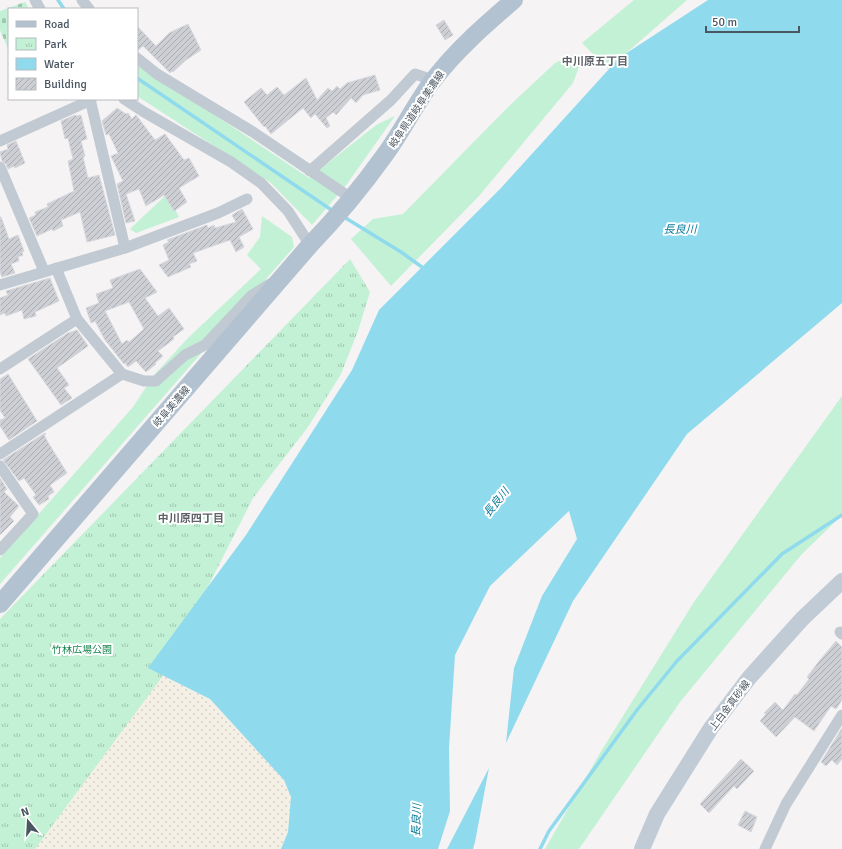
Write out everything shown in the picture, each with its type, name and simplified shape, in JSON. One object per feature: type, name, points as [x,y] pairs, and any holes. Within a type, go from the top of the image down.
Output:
[{"type":"main road","name":"岐阜県道岐阜美濃線","points":[[347,203],[384,156],[433,80],[482,28],[514,0]]},
{"type":"main road","name":"岐阜美濃線","points":[[0,604],[347,203]]},
{"type":"main road","name":"上白金真砂線","points":[[642,849],[657,814],[711,728],[749,678],[802,619],[842,581]]},
{"type":"street","points":[[82,0],[88,8]]},
{"type":"street","points":[[138,59],[157,74],[253,132],[310,171],[347,203]]},
{"type":"street","points":[[310,171],[390,100],[415,74],[433,80]]},
{"type":"street","points":[[0,141],[91,100],[125,248]]},
{"type":"street","points":[[126,100],[231,162],[261,183],[315,239]]},
{"type":"street","points":[[0,167],[44,271]]},
{"type":"street","points":[[0,285],[125,248],[218,213],[247,199]]},
{"type":"street","points":[[56,268],[77,319],[122,374],[144,381],[156,381],[185,355],[205,345],[251,296],[285,274]]},
{"type":"street","points":[[0,369],[77,319]]},
{"type":"street","points":[[0,454],[122,374]]},
{"type":"street","points":[[0,466],[33,514],[0,550]]},
{"type":"street","points":[[765,849],[786,804],[842,716]]},
{"type":"green space","points":[[634,0],[687,0],[608,69],[582,43]]},
{"type":"green space","points":[[25,2],[28,8],[8,8]]},
{"type":"green space","points":[[8,8],[8,49],[0,30],[0,11]]},
{"type":"green space","points":[[575,54],[580,55],[582,59],[573,83],[479,196],[391,286],[351,239],[373,219],[403,214],[506,109],[555,63]]},
{"type":"green space","points":[[138,64],[309,178],[371,129],[395,116],[347,184],[312,225],[271,183],[138,97]]},
{"type":"green space","points":[[167,194],[179,217],[136,233],[130,229]]},
{"type":"green space","points":[[262,216],[292,237],[294,247],[0,584],[0,558],[133,407],[154,375],[188,338],[261,269],[247,255],[260,237]]},
{"type":"green space","name":"竹林広場公園","points":[[350,259],[370,292],[358,331],[341,374],[308,427],[253,498],[162,677],[35,849],[0,849],[0,619]]},
{"type":"green space","points":[[842,396],[842,515],[801,555],[680,702],[579,849],[545,849],[600,753],[694,602]]},
{"type":"sand","points":[[148,668],[210,699],[284,780],[291,797],[288,832],[281,849],[13,849]]},
{"type":"water","name":"長良川","points":[[708,0],[842,0],[842,303],[687,434],[573,601],[506,743],[514,668],[542,596],[577,539],[569,511],[490,586],[455,655],[449,748],[450,811],[438,849],[281,849],[288,832],[291,797],[284,780],[210,699],[148,668],[246,535],[352,370],[379,310],[501,188],[619,58]]},
{"type":"water","name":"長良川","points":[[489,768],[473,849],[447,849]]},
{"type":"building","points":[[444,20],[453,35],[445,40],[436,25]]},
{"type":"building","points":[[188,24],[201,50],[170,73],[143,46],[138,50],[138,27],[156,46],[169,33]]},
{"type":"building","points":[[375,75],[380,90],[363,95],[356,103],[351,98],[336,115],[333,112],[326,118],[330,126],[327,128],[315,114],[311,118],[303,108],[271,134],[244,102],[261,88],[267,95],[277,87],[284,95],[306,78],[317,100],[328,88],[332,91],[337,86],[340,89],[347,83]]},
{"type":"building","points":[[117,108],[126,114],[128,113],[132,119],[136,115],[155,140],[165,134],[184,160],[189,158],[199,176],[179,188],[187,202],[174,211],[164,195],[146,206],[139,189],[126,194],[135,221],[126,223],[117,184],[123,181],[111,156],[118,153],[109,134],[106,135],[102,121]]},
{"type":"building","points":[[75,115],[81,115],[87,139],[81,141],[88,178],[99,175],[115,235],[87,242],[80,212],[61,220],[63,226],[37,236],[29,218],[36,215],[35,212],[48,207],[47,204],[74,191],[68,161],[73,159],[68,138],[65,139],[61,121]]},
{"type":"building","points":[[16,141],[25,163],[15,168],[14,166],[8,169],[6,164],[2,161],[0,152],[8,149],[7,145]]},
{"type":"building","points":[[242,209],[253,229],[239,237],[244,247],[236,252],[230,240],[193,253],[197,261],[189,264],[191,267],[168,277],[159,265],[169,260],[163,245],[169,242],[167,240],[207,225],[208,228],[214,225],[215,228],[236,222],[232,215]]},
{"type":"building","points":[[0,217],[9,239],[18,235],[24,251],[22,252],[23,255],[18,257],[19,261],[11,264],[15,273],[2,277],[0,272]]},
{"type":"building","points":[[140,269],[157,292],[145,298],[158,316],[169,308],[184,329],[158,351],[163,356],[146,372],[136,361],[128,367],[125,363],[124,364],[105,340],[95,321],[91,323],[86,308],[99,303],[96,294],[113,288],[110,280]],"holes":[[[129,302],[144,329],[129,342],[127,340],[122,344],[105,311]]]},
{"type":"building","points":[[50,278],[59,301],[35,312],[36,316],[24,319],[22,310],[6,316],[5,313],[0,315],[0,298],[8,295],[6,291]]},
{"type":"building","points":[[77,330],[88,346],[57,368],[69,385],[64,388],[72,398],[61,405],[28,359],[68,333]]},
{"type":"building","points":[[8,374],[37,421],[9,440],[0,426],[0,420],[5,418],[0,410],[0,379]]},
{"type":"building","points":[[45,433],[46,434],[44,435],[67,473],[50,485],[54,492],[48,496],[49,499],[39,505],[33,497],[36,495],[24,478],[19,481],[3,460]]},
{"type":"building","points":[[0,478],[7,489],[4,492],[19,506],[10,517],[14,521],[0,535]]},
{"type":"building","points":[[836,641],[842,647],[842,700],[836,709],[831,706],[814,731],[795,717],[776,737],[760,721],[766,714],[764,713],[775,702],[783,710],[795,694],[797,695],[809,679],[807,677]]},
{"type":"building","points":[[842,728],[842,759],[837,765],[832,760],[826,766],[821,762]]},
{"type":"building","points":[[741,759],[754,771],[737,789],[734,786],[709,813],[700,804]]},
{"type":"building","points":[[745,811],[757,817],[751,832],[738,825]]},
{"type":"waterway","points":[[58,0],[63,8]]},
{"type":"waterway","points":[[138,79],[333,211]]},
{"type":"waterway","points":[[344,217],[401,252],[426,270]]},
{"type":"waterway","points":[[540,849],[549,831],[637,710],[677,661],[782,554],[842,515]]},
{"type":"district","name":"中川原五丁目","points":[[595,61]]},
{"type":"district","name":"中川原四丁目","points":[[191,518]]}]
